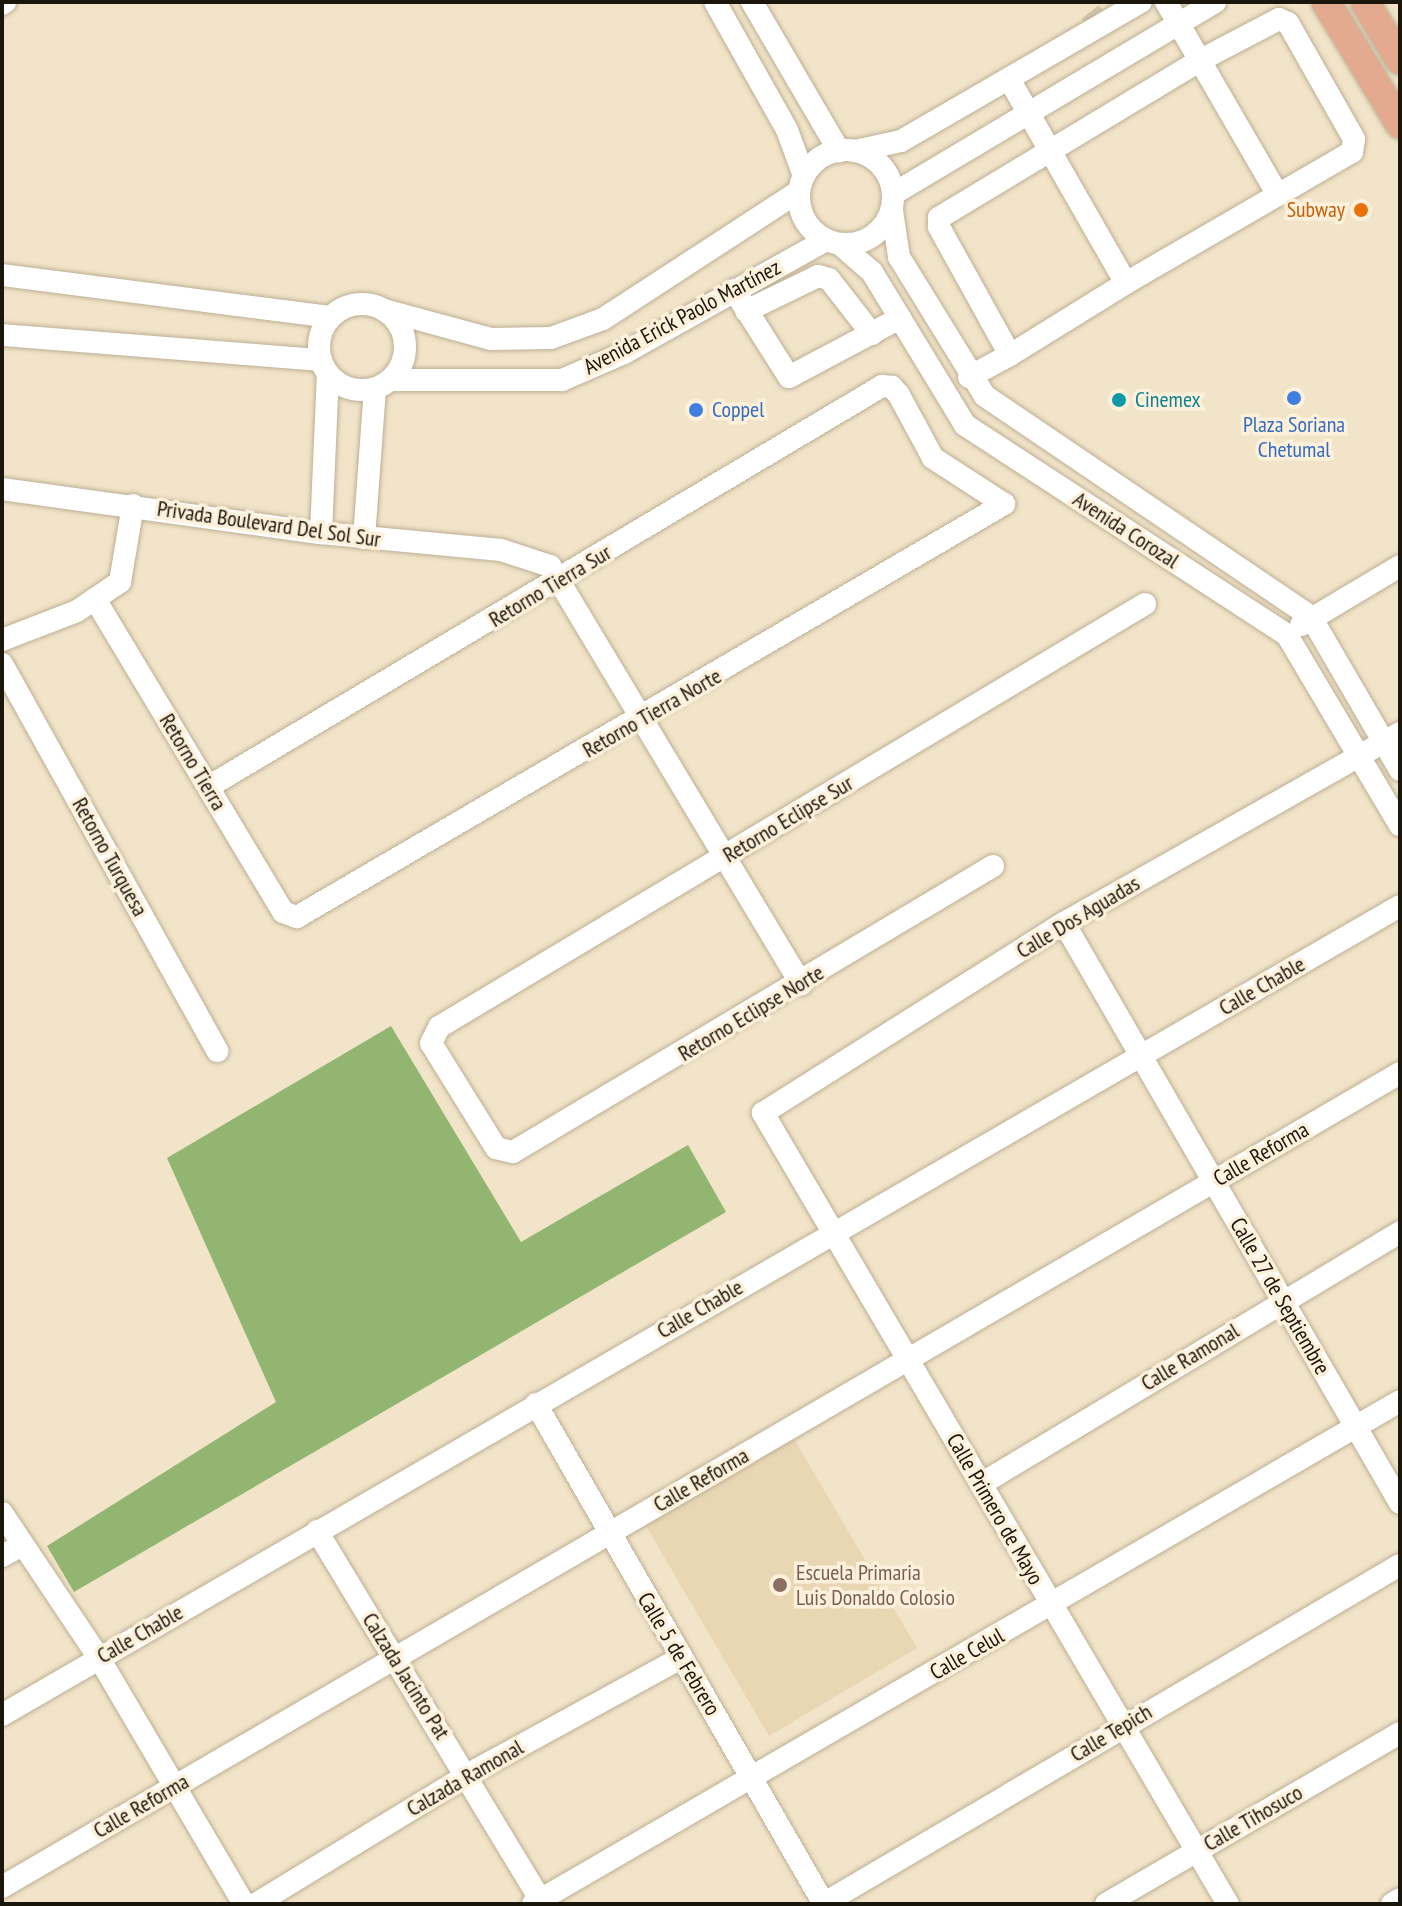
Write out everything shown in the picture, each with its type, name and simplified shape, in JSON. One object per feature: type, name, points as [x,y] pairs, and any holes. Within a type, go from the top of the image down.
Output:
[{"type":"main road","points":[[1326,2],[1400,124]]},
{"type":"main road","points":[[1365,2],[1400,63]]},
{"type":"street","points":[[715,2],[787,130],[801,184],[804,220],[833,242],[867,240],[892,202],[1026,113],[1215,2]]},
{"type":"street","points":[[752,2],[847,151],[882,166],[892,202]]},
{"type":"street","points":[[801,184],[825,155],[901,141],[1009,79],[1096,22],[1141,2]]},
{"type":"street","points":[[1166,2],[1278,195]]},
{"type":"street","points":[[969,377],[1010,355],[1356,146],[1288,23],[1279,19],[1199,61],[939,218],[939,227],[1010,355]]},
{"type":"street","points":[[1374,80],[1400,63]]},
{"type":"street","points":[[1009,79],[1126,283]]},
{"type":"street","name":"Avenida Erick Paolo Martínez","points":[[388,311],[491,339],[551,338],[603,319],[801,184]]},
{"type":"street","name":"Avenida Corozal","points":[[892,202],[899,257],[969,377],[985,396],[1311,617],[1392,737],[1400,770]]},
{"type":"street","name":"Avenida Erick Paolo Martínez","points":[[383,384],[562,380],[624,353],[734,290],[833,242]]},
{"type":"street","name":"Avenida Corozal","points":[[833,242],[872,272],[965,425],[1287,635],[1400,825]]},
{"type":"street","points":[[2,275],[328,317],[352,304],[388,311],[405,337],[401,368],[383,384],[358,391],[324,368],[2,335]]},
{"type":"street","points":[[746,311],[818,276],[829,279],[872,334]]},
{"type":"street","points":[[734,290],[789,377],[900,318]]},
{"type":"street","points":[[321,533],[324,368],[318,343],[328,317]]},
{"type":"street","points":[[364,538],[383,384]]},
{"type":"street","name":"Retorno Tierra Sur","points":[[208,787],[559,581],[882,386],[892,387],[933,458],[1004,504]]},
{"type":"street","name":"Privada Boulevard Del Sol Sur","points":[[2,489],[321,533],[536,558],[550,566],[559,581]]},
{"type":"street","name":"Retorno Tierra Norte","points":[[297,917],[1004,504]]},
{"type":"street","points":[[2,640],[19,637],[95,599],[120,582],[133,505]]},
{"type":"street","points":[[1287,635],[1311,617],[1400,566]]},
{"type":"street","points":[[559,581],[801,984]]},
{"type":"street","name":"Retorno Tierra","points":[[95,599],[283,912],[297,917]]},
{"type":"street","name":"Retorno Eclipse Sur","points":[[505,1153],[496,1148],[431,1043],[432,1034],[1145,604]]},
{"type":"street","name":"Retorno Turquesa","points":[[2,664],[217,1051]]},
{"type":"street","name":"Calle Dos Aguadas","points":[[763,1113],[1064,923],[1392,737]]},
{"type":"street","name":"Retorno Eclipse Norte","points":[[505,1153],[801,984],[993,866]]},
{"type":"street","name":"Calle Chable","points":[[2,1715],[1400,906]]},
{"type":"street","name":"Calle 27 de Septiembre","points":[[1064,923],[1400,1503]]},
{"type":"street","name":"Calle Reforma","points":[[2,1887],[1400,1073]]},
{"type":"street","name":"Calle Primero de Mayo","points":[[763,1113],[1228,1904]]},
{"type":"street","name":"Calle Ramonal","points":[[981,1484],[1282,1300],[1400,1232]]},
{"type":"street","name":"Calle Celul","points":[[539,1902],[1400,1401]]},
{"type":"street","name":"Calle 5 de Febrero","points":[[536,1404],[679,1659],[755,1777],[824,1904]]},
{"type":"street","points":[[2,1513],[11,1551],[99,1658],[244,1904]]},
{"type":"street","name":"Calzada Jacinto Pat","points":[[317,1531],[467,1775],[539,1902]]},
{"type":"street","name":"Calle Tepich","points":[[824,1904],[1123,1725],[1400,1565]]},
{"type":"street","name":"Calzada Ramonal","points":[[256,1904],[467,1775],[679,1659]]},
{"type":"street","name":"Calle Tihosuco","points":[[1106,1904],[1400,1733]]},
{"type":"street","points":[[1392,1904],[1400,1899]]},
{"type":"shaded area","name":"Escuela Primaria Luis Donaldo Colosio","points":[[791,1434],[917,1648],[769,1736],[643,1521]]},
{"type":"green space","points":[[391,1026],[521,1242],[688,1145],[726,1212],[74,1592],[47,1546],[276,1402],[167,1158]]},
{"type":"tunnel","points":[[1090,12],[1094,17]]},
{"type":"place","name":"Subway","points":[[1361,210]]},
{"type":"place","name":"Plaza Soriana Chetumal","points":[[1294,398]]},
{"type":"place","name":"Cinemex","points":[[1119,400]]},
{"type":"place","name":"Coppel","points":[[696,410]]},
{"type":"place","name":"Escuela Primaria Luis Donaldo Colosio","points":[[780,1585]]}]
